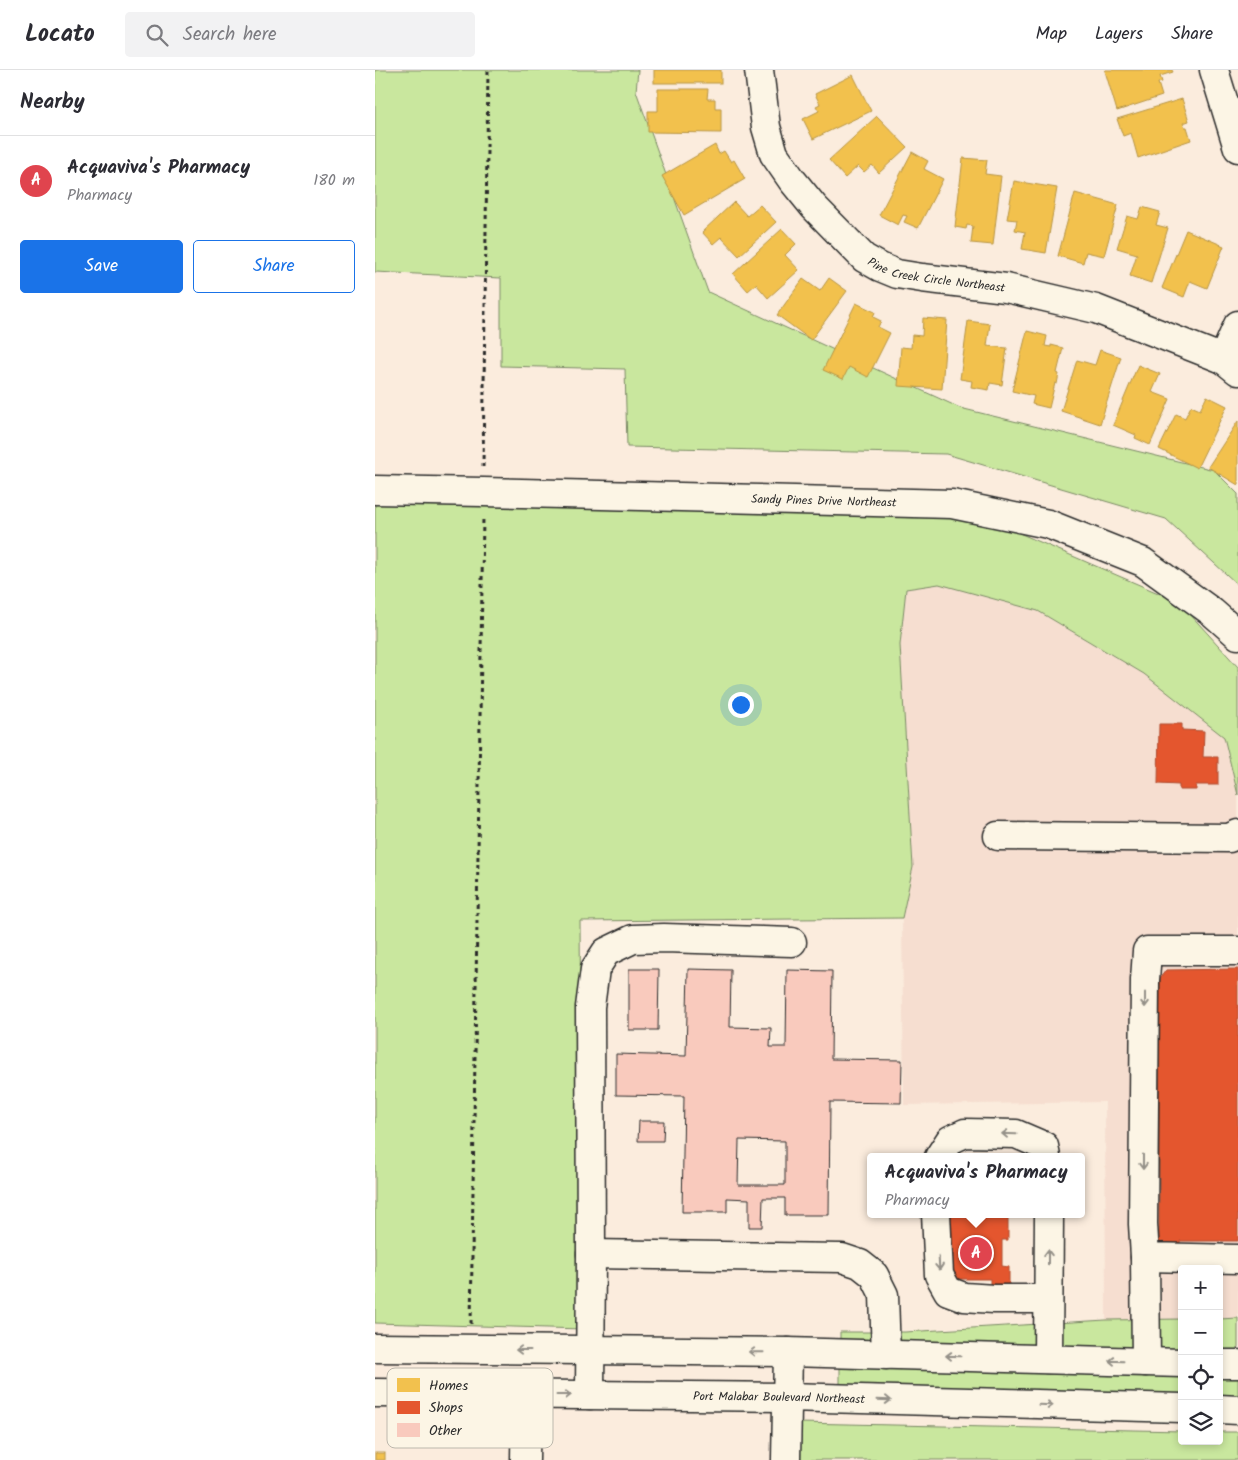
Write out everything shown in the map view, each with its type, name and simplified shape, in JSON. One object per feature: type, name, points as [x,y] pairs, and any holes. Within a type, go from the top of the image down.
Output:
[{"type":"street","name":"Pine Creek Circle Northeast","points":[[759,70],[766,127],[774,154],[814,208],[864,258],[880,267],[897,274],[1006,288],[1096,309],[1230,365],[1238,325]]},
{"type":"street","points":[[1214,70],[1238,148]]},
{"type":"street","name":"Sandy Pines Drive Northeast","points":[[375,490],[952,504],[1047,524],[1143,562],[1212,612],[1238,634]]},
{"type":"street","points":[[998,836],[1229,838],[1238,834]]},
{"type":"street","points":[[591,1395],[590,1007],[595,969],[606,952],[633,939],[664,938],[792,942]]},
{"type":"street","points":[[1146,1362],[1143,1224],[1145,980],[1147,951],[1238,951]]},
{"type":"street","points":[[942,1153],[950,1140],[965,1133],[1016,1134],[1044,1146],[1045,1153]]},
{"type":"street","points":[[936,1218],[939,1275],[948,1291],[964,1297],[994,1300],[1048,1299]]},
{"type":"street","points":[[1047,1359],[1049,1218]]},
{"type":"street","points":[[591,1254],[842,1258],[860,1264],[873,1275],[884,1295],[886,1355]]},
{"type":"street","points":[[1145,1257],[1238,1259]]},
{"type":"street","points":[[375,1348],[788,1352],[1178,1363]]},
{"type":"street","points":[[786,1460],[788,1352]]},
{"type":"street","points":[[1223,1364],[1238,1364]]},
{"type":"street","name":"Port Malabar Boulevard Northeast","points":[[553,1395],[787,1398],[1178,1408]]},
{"type":"street","points":[[1223,1409],[1238,1410]]},
{"type":"path","points":[[470,1350],[488,70]]},
{"type":"shaded area","points":[[939,584],[1038,611],[1144,674],[1225,737],[1238,795],[1238,1318],[1223,1319],[1223,1265],[1178,1265],[1178,1319],[1106,1320],[1105,1102],[904,1105],[902,918],[913,866],[900,645],[906,589]]},
{"type":"green space","points":[[375,70],[638,70],[636,91],[708,292],[960,408],[1214,470],[1238,494],[1238,585],[1166,519],[946,454],[627,447],[625,369],[501,366],[501,278],[375,272]]},
{"type":"green space","points":[[375,504],[952,504],[1179,602],[1238,667],[1238,795],[1224,737],[1144,674],[1038,611],[939,584],[906,589],[900,645],[913,867],[902,918],[580,921],[583,1329],[375,1323]]},
{"type":"green space","points":[[1238,1318],[1238,1352],[1223,1351],[1223,1319]]},
{"type":"green space","points":[[1178,1319],[1178,1350],[840,1341],[840,1332],[905,1332],[1106,1320]]},
{"type":"green space","points":[[840,1366],[1178,1376],[1178,1396],[840,1386]]},
{"type":"green space","points":[[1223,1377],[1238,1377],[1238,1397],[1223,1397]]},
{"type":"green space","points":[[798,1423],[1178,1431],[1178,1445],[1223,1445],[1223,1432],[1238,1432],[1238,1460],[798,1460]]},
{"type":"building: Homes","points":[[654,70],[721,70],[721,83],[654,83]]},
{"type":"building: Homes","points":[[1106,70],[1172,70],[1173,72],[1160,76],[1162,82],[1158,83],[1162,96],[1117,111]]},
{"type":"building: Homes","points":[[853,75],[871,111],[813,139],[803,119],[819,111],[816,106],[820,104],[815,94]]},
{"type":"building: Homes","points":[[658,89],[708,89],[707,99],[715,99],[715,108],[721,108],[721,133],[648,132],[648,111],[658,111]]},
{"type":"building: Homes","points":[[1182,99],[1189,121],[1183,123],[1187,127],[1191,140],[1138,158],[1131,133],[1123,136],[1117,119]]},
{"type":"building: Homes","points":[[877,116],[907,147],[879,173],[872,165],[864,172],[858,166],[845,178],[829,160]]},
{"type":"building: Homes","points":[[715,145],[719,154],[724,151],[731,162],[734,160],[745,179],[684,215],[662,176]]},
{"type":"building: Homes","points":[[912,152],[928,161],[924,169],[943,179],[918,228],[904,222],[907,216],[903,215],[898,225],[879,215]]},
{"type":"building: Homes","points":[[963,158],[987,160],[985,174],[1001,176],[993,245],[971,243],[973,226],[967,225],[966,229],[955,227]]},
{"type":"building: Homes","points":[[1014,181],[1057,188],[1046,253],[1022,249],[1025,232],[1015,230],[1017,220],[1007,219]]},
{"type":"building: Homes","points":[[1075,193],[1118,205],[1104,256],[1086,252],[1083,263],[1058,256]]},
{"type":"building: Homes","points":[[734,202],[747,216],[760,205],[776,222],[739,256],[721,237],[713,244],[702,232]]},
{"type":"building: Homes","points":[[1142,207],[1160,212],[1156,225],[1168,228],[1151,283],[1130,276],[1137,254],[1117,248],[1127,216],[1138,219]]},
{"type":"building: Homes","points":[[782,229],[796,244],[785,255],[799,270],[768,298],[756,284],[748,291],[733,274]]},
{"type":"building: Homes","points":[[1186,230],[1224,246],[1207,288],[1190,281],[1184,297],[1162,288]]},
{"type":"building: Homes","points":[[829,278],[847,291],[811,340],[777,315],[803,279],[820,291]]},
{"type":"building: Homes","points":[[856,303],[875,312],[873,317],[881,321],[878,327],[890,333],[868,377],[849,367],[843,379],[823,370]]},
{"type":"building: Homes","points":[[923,318],[947,320],[942,389],[898,386],[901,347],[911,348],[912,335],[922,336]]},
{"type":"building: Homes","points":[[968,321],[990,324],[987,346],[1007,348],[1002,385],[990,383],[989,390],[971,387],[972,381],[960,379]]},
{"type":"building: Homes","points":[[1027,331],[1047,336],[1045,346],[1051,347],[1051,345],[1063,348],[1057,373],[1059,374],[1057,384],[1055,383],[1049,408],[1032,404],[1034,396],[1012,391]]},
{"type":"building: Homes","points":[[1100,350],[1121,357],[1100,424],[1061,411],[1077,360],[1095,365]]},
{"type":"building: Homes","points":[[1138,365],[1160,374],[1152,392],[1170,399],[1150,445],[1135,438],[1136,435],[1113,425]]},
{"type":"building: Homes","points":[[1207,396],[1227,406],[1197,468],[1159,449],[1176,414],[1185,418],[1191,406],[1200,410]]},
{"type":"building: Homes","points":[[1238,421],[1238,485],[1208,467]]},
{"type":"building: Homes","points":[[375,1453],[385,1453],[385,1460],[375,1460]]},
{"type":"building: Shops","points":[[1159,724],[1182,724],[1182,730],[1204,731],[1203,757],[1218,757],[1218,785],[1196,785],[1196,790],[1179,790],[1179,785],[1158,784]]},
{"type":"building: Shops","points":[[1238,969],[1238,1241],[1180,1241],[1180,1249],[1159,1249],[1160,978],[1166,970]]},
{"type":"building: Shops","points":[[950,1218],[1008,1218],[1008,1240],[1002,1240],[1002,1266],[1009,1267],[1009,1287],[990,1287],[990,1279],[948,1279]]},
{"type":"building: Other","points":[[629,969],[659,969],[658,1030],[629,1030]]},
{"type":"building: Other","points":[[688,969],[731,970],[730,1027],[771,1028],[770,1047],[786,1047],[787,970],[832,971],[831,1059],[902,1060],[901,1103],[830,1102],[829,1215],[785,1215],[785,1198],[763,1198],[762,1227],[749,1227],[749,1199],[727,1198],[727,1212],[682,1212],[684,1096],[616,1095],[616,1054],[686,1056]],"holes":[[[739,1140],[785,1141],[785,1185],[738,1185]]]},
{"type":"building: Other","points":[[639,1121],[664,1121],[663,1141],[638,1141]]},
{"type":"place","name":"Acquaviva's Pharmacy","points":[[976,1253]]}]
